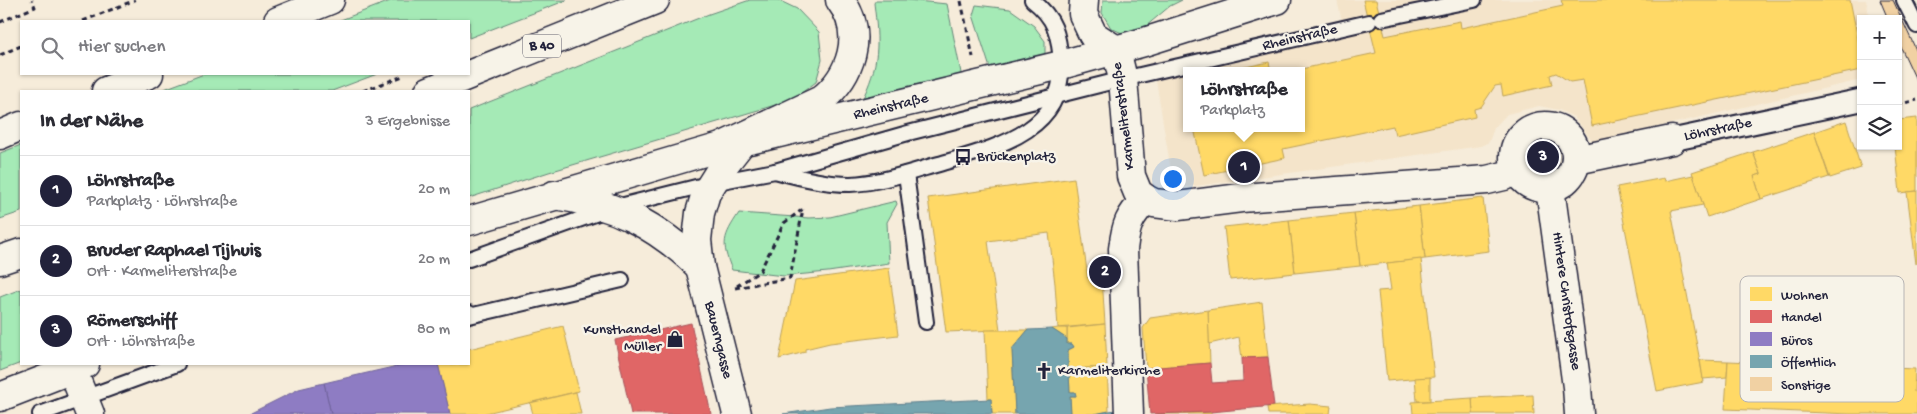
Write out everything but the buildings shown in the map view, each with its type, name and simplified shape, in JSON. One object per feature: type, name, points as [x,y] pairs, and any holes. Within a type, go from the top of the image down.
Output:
[{"type":"street","points":[[280,20],[330,0]]},
{"type":"street","name":"B 40","points":[[470,74],[655,0]]},
{"type":"street","name":"Rheinstraße","points":[[732,145],[807,108],[833,91],[850,64],[853,49],[850,19],[840,0]]},
{"type":"street","name":"Karmeliterstraße","points":[[1084,0],[1083,14],[1093,35],[1116,50],[1123,79],[1131,176],[1138,194],[1146,199]]},
{"type":"street","name":"Rheinstraße","points":[[470,221],[732,145],[1116,50],[1277,0]]},
{"type":"street","points":[[109,90],[146,75]]},
{"type":"street","name":"B 40","points":[[431,90],[469,75]]},
{"type":"street","name":"Löhrstraße","points":[[1576,160],[1857,101]]},
{"type":"street","points":[[0,134],[20,126]]},
{"type":"street","points":[[1545,126],[1554,128],[1564,133],[1573,145],[1576,160],[1573,170],[1560,185],[1550,188],[1530,185],[1522,179],[1516,170],[1514,150],[1518,141],[1525,133],[1534,128],[1545,126]]},
{"type":"street","name":"Bauerngasse","points":[[732,145],[723,166],[706,193],[700,213],[697,240],[700,267],[736,414]]},
{"type":"street","points":[[1129,414],[1123,249],[1125,227],[1131,215],[1146,199],[1154,203],[1178,206],[1242,198],[1487,180],[1504,176],[1516,170]]},
{"type":"street","name":"Hintere Christofsgasse","points":[[1550,188],[1578,387],[1579,414]]},
{"type":"street","points":[[554,195],[576,198],[612,208],[641,222],[682,250],[700,267]]},
{"type":"street","points":[[0,260],[20,253]]},
{"type":"street","points":[[0,397],[79,366],[87,406]]},
{"type":"lane","name":"Rheinstraße","points":[[775,171],[805,179],[852,184],[906,174],[1016,138],[1035,125],[1047,112],[1056,97],[1061,65],[1058,39],[1052,24],[1047,13],[1032,0]]},
{"type":"lane","name":"Rheinstraße","points":[[470,259],[612,208],[712,183],[775,171],[908,133],[1123,79],[1375,20],[1474,0]]},
{"type":"lane","points":[[1904,0],[1917,26]]},
{"type":"lane","points":[[906,174],[926,322]]},
{"type":"lane","points":[[470,316],[622,280]]},
{"type":"lane","points":[[40,414],[87,406],[175,365]]},
{"type":"path","points":[[0,22],[34,7],[32,0]]},
{"type":"path","points":[[85,20],[135,0]]},
{"type":"path","points":[[962,1],[975,66]]},
{"type":"path","points":[[0,55],[20,46]]},
{"type":"path","points":[[366,90],[405,75]]},
{"type":"path","points":[[1902,104],[1917,100]]},
{"type":"path","points":[[803,209],[790,278],[734,288],[760,271],[784,223],[803,209]]},
{"type":"shaded area","points":[[1337,0],[1866,0],[1869,15],[1857,15],[1857,81],[1593,142],[1574,117],[1559,110],[1539,106],[1507,114],[1494,128],[1489,142],[1481,146],[1174,189],[1155,74],[1183,67],[1183,132],[1305,132],[1305,67],[1185,67],[1344,30]]},
{"type":"green space","points":[[393,0],[567,0],[470,38],[470,20],[341,20]]},
{"type":"green space","points":[[750,0],[778,0],[797,9],[819,32],[822,60],[816,82],[792,100],[549,172],[470,198],[470,110],[709,14]]},
{"type":"green space","points":[[876,0],[907,0],[947,4],[961,73],[960,76],[861,102],[875,65],[877,30],[874,3]]},
{"type":"green space","points":[[1103,0],[1182,0],[1170,6],[1139,32],[1124,34],[1111,28],[1102,13]]},
{"type":"green space","points":[[976,5],[1010,9],[1034,26],[1045,41],[1045,57],[1008,66],[990,68],[973,15]]},
{"type":"green space","points":[[201,75],[374,75],[335,90],[162,90]]},
{"type":"green space","points":[[20,145],[20,212],[0,219],[0,153]]},
{"type":"green space","points":[[896,201],[897,204],[887,222],[889,263],[784,276],[732,270],[726,253],[725,240],[739,213],[809,218],[830,217]]},
{"type":"green space","points":[[20,289],[20,363],[0,371],[0,297]]},
{"type":"place","name":"Brückenplatz","points":[[963,157]]},
{"type":"place","name":"Römerschiff","points":[[1543,157]]},
{"type":"place","name":"Löhrstraße","points":[[1244,167]]},
{"type":"place","name":"Bruder Raphael Tijhuis","points":[[1105,272]]},
{"type":"place","name":"Kunsthandel Müller","points":[[675,339]]},
{"type":"place","name":"Karmeliterkirche","points":[[1044,371]]}]
